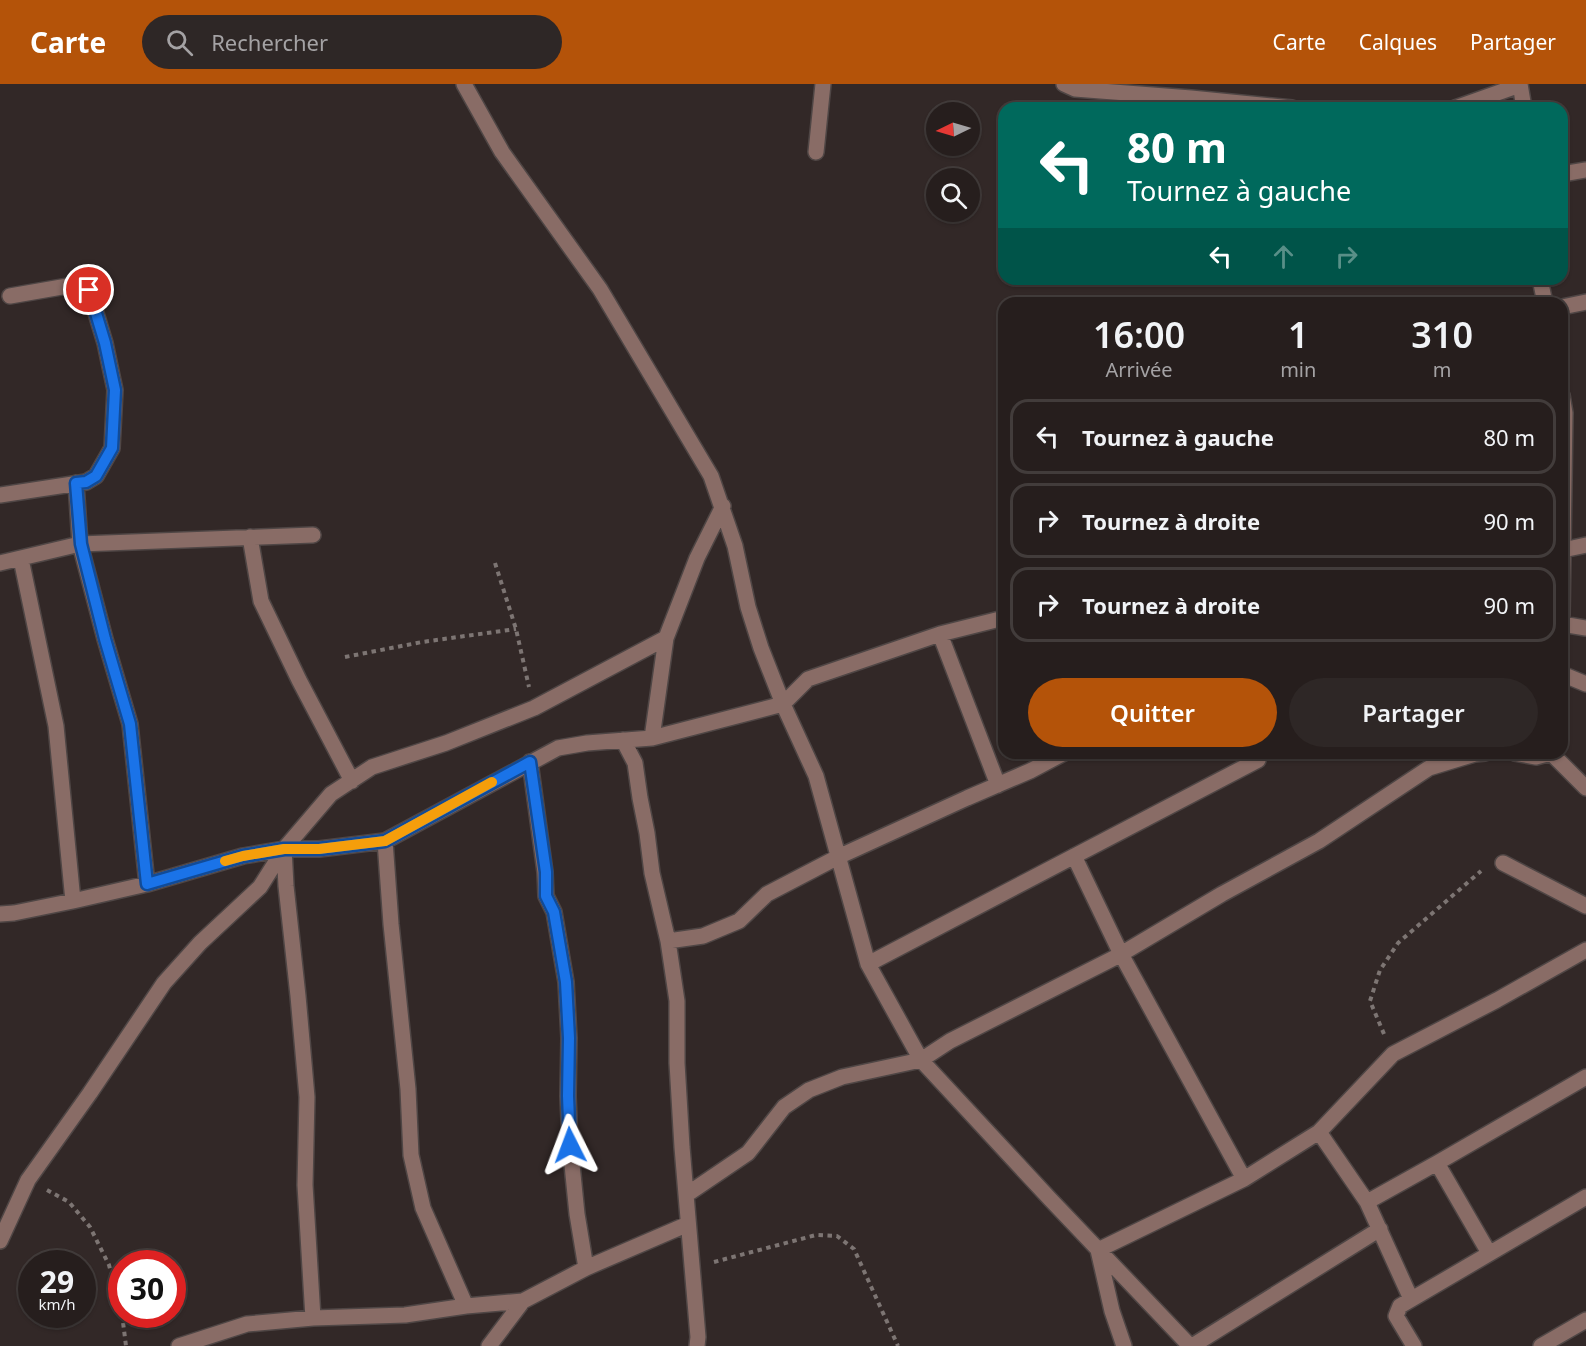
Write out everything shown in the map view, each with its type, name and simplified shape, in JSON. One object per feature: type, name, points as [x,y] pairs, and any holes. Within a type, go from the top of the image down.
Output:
[{"type":"street","points":[[464,84],[502,152],[600,290],[711,476],[735,546],[748,607],[758,638],[783,704],[816,776],[868,964],[921,1060],[1191,1346],[1380,1229]]},
{"type":"street","points":[[816,152],[823,84]]},
{"type":"street","points":[[1472,102],[1520,85],[1523,102]]},
{"type":"street","points":[[1071,86],[1231,102]]},
{"type":"street","points":[[1568,173],[1586,170]]},
{"type":"street","points":[[0,495],[86,482],[96,476],[112,448],[115,390],[105,343],[89,290],[79,284],[10,296]]},
{"type":"street","points":[[1568,306],[1586,302]]},
{"type":"street","points":[[76,483],[81,544],[130,724],[147,884]]},
{"type":"street","points":[[652,738],[666,638],[697,558],[723,506]]},
{"type":"street","points":[[0,563],[81,544],[313,535]]},
{"type":"street","points":[[250,537],[261,601],[299,680],[352,780]]},
{"type":"street","points":[[1568,549],[1586,545]]},
{"type":"street","points":[[21,559],[56,726],[73,902]]},
{"type":"street","points":[[0,914],[73,902],[147,884],[243,856],[284,849],[319,849],[385,841],[558,748],[587,743],[652,738],[783,704],[808,679],[940,634],[998,620]]},
{"type":"street","points":[[1568,625],[1586,628]]},
{"type":"street","points":[[940,634],[998,784]]},
{"type":"street","points":[[0,1241],[28,1180],[164,983],[200,943],[260,887],[284,849],[331,794],[372,767],[446,743],[534,708],[666,638]]},
{"type":"street","points":[[1568,676],[1586,684]]},
{"type":"street","points":[[623,740],[635,763],[652,873],[668,941],[677,1001],[677,1063],[697,1346]]},
{"type":"street","points":[[668,941],[703,936],[739,921],[767,894],[838,856],[1053,759]]},
{"type":"street","points":[[686,1195],[748,1153],[784,1107],[809,1090],[842,1077],[921,1060],[950,1041],[1121,954],[1222,894],[1319,841],[1429,768],[1459,759]]},
{"type":"street","points":[[1557,759],[1586,788]]},
{"type":"street","points":[[868,964],[1258,760]]},
{"type":"street","points":[[530,762],[546,872],[546,896],[554,912],[566,982],[570,1145],[577,1214],[586,1268]]},
{"type":"street","points":[[385,841],[408,1089],[411,1155],[423,1208],[466,1306]]},
{"type":"street","points":[[284,849],[307,1097],[305,1185],[313,1318]]},
{"type":"street","points":[[1074,856],[1121,954],[1244,1179]]},
{"type":"street","points":[[1503,863],[1586,906]]},
{"type":"street","points":[[1098,1250],[1244,1179],[1319,1132],[1393,1054],[1586,950]]},
{"type":"street","points":[[1367,1202],[1586,1077]]},
{"type":"street","points":[[1319,1132],[1367,1202],[1411,1299]]},
{"type":"street","points":[[1437,1163],[1489,1253]]},
{"type":"street","points":[[1414,1346],[1396,1316],[1400,1306],[1586,1197]]},
{"type":"street","points":[[179,1346],[247,1323],[405,1315],[523,1301],[586,1268],[688,1224]]},
{"type":"street","points":[[1098,1250],[1112,1311],[1125,1346]]},
{"type":"street","points":[[489,1346],[523,1301]]},
{"type":"street","points":[[1541,1346],[1586,1320]]},
{"type":"path","points":[[495,563],[516,628],[534,708]]},
{"type":"path","points":[[345,657],[422,642],[516,628]]},
{"type":"path","points":[[1393,1054],[1370,1001],[1380,970],[1398,943],[1480,871],[1503,863]]},
{"type":"path","points":[[28,1180],[69,1202],[90,1227],[108,1263]]},
{"type":"path","points":[[692,1268],[816,1235],[837,1236],[854,1249],[898,1346]]},
{"type":"path","points":[[124,1328],[126,1346]]},
{"type":"slow traffic","points":[[225,861],[284,849],[319,849],[385,841],[492,782]]},
{"type":"route","points":[[89,290],[105,343],[115,390],[112,448],[96,476],[86,482],[76,483],[81,544],[130,724],[147,884],[243,856],[284,849],[319,849],[385,841],[530,762],[546,872],[546,896],[554,912],[566,982],[570,1145]]}]
